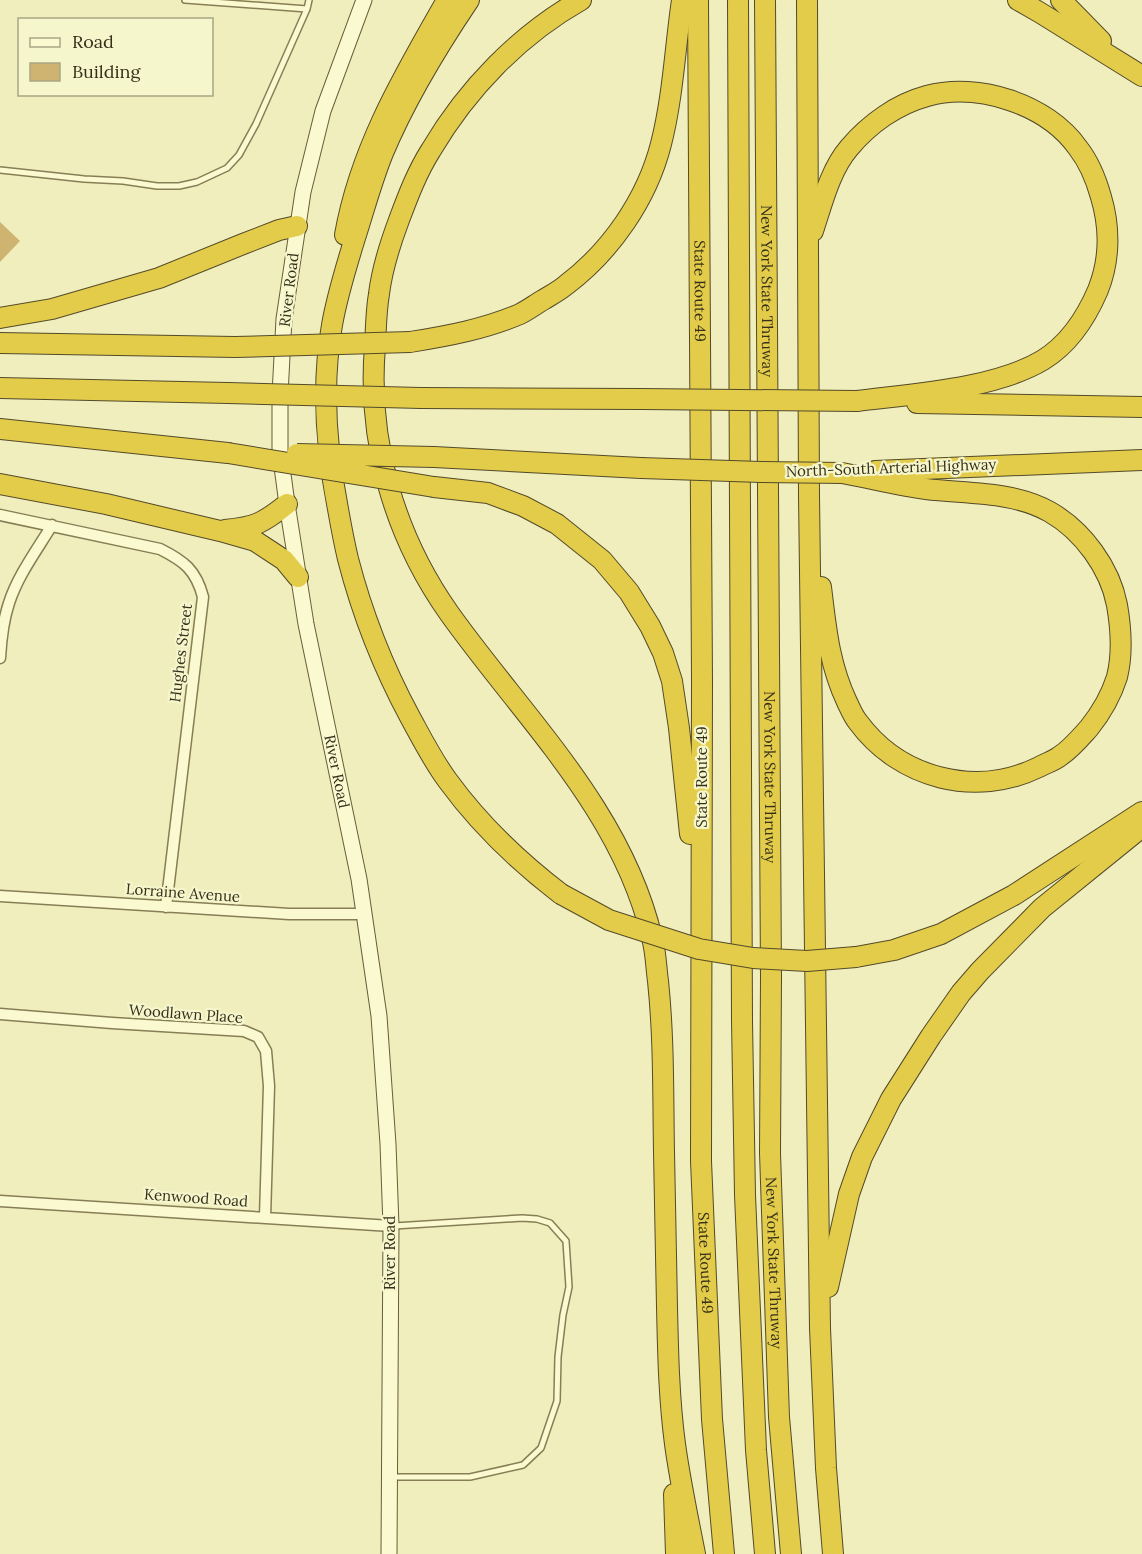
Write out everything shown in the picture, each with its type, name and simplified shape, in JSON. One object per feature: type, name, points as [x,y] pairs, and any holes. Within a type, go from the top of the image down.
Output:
[{"type":"highway","points":[[447,0],[389,103],[368,153],[350,208],[332,325],[326,388],[327,439],[348,557],[365,615],[393,685],[429,753],[472,813],[505,847],[561,894],[609,920],[699,949],[753,958],[807,961],[856,957],[894,950],[941,934],[1014,895],[1142,812]]},
{"type":"highway","points":[[332,325],[345,270],[384,152],[416,83],[469,0]]},
{"type":"highway","points":[[581,0],[527,37],[489,72],[454,114],[430,150],[411,187],[391,240],[379,295],[372,376],[377,435],[386,482],[423,571],[448,612],[575,776],[613,837],[638,893],[653,941],[661,1007],[669,1373],[675,1443],[695,1554]]},
{"type":"highway","points":[[0,343],[235,346],[410,342],[480,329],[522,313],[566,286],[593,262],[637,203],[654,167],[661,144],[671,97],[682,0]]},
{"type":"highway","name":"State Route 49","points":[[698,0],[702,668],[701,1161],[712,1419],[724,1554]]},
{"type":"highway","name":"New York State Thruway","points":[[738,0],[742,1010],[745,1195],[756,1450],[765,1554]]},
{"type":"highway","name":"New York State Thruway","points":[[765,0],[771,965],[770,1153],[779,1417],[791,1554]]},
{"type":"highway","points":[[807,0],[809,496],[820,1328],[826,1468],[833,1554]]},
{"type":"highway","points":[[1018,0],[1142,76]]},
{"type":"highway","points":[[1061,0],[1105,46],[1142,76]]},
{"type":"highway","points":[[808,248],[829,183],[848,149],[873,123],[897,108],[927,96],[977,92],[1015,101],[1061,128],[1078,147],[1096,179],[1106,214],[1108,247],[1103,278],[1090,309],[1069,339],[1042,360],[1007,376],[945,389],[857,401]]},
{"type":"highway","points":[[0,318],[52,309],[159,278],[279,230],[297,226]]},
{"type":"highway","points":[[0,387],[421,398],[857,401],[1142,407]]},
{"type":"highway","points":[[0,429],[228,453],[434,487],[488,493],[523,506],[557,524],[602,560],[629,592],[645,617],[663,653],[672,681],[679,728],[701,917]]},
{"type":"highway","name":"North-South Arterial Highway","points":[[228,453],[434,457],[761,472],[842,472],[1142,460]]},
{"type":"highway","points":[[809,496],[829,651],[841,689],[856,720],[875,742],[899,760],[922,772],[958,781],[990,782],[1026,773],[1059,757],[1079,740],[1099,715],[1111,694],[1120,661],[1120,627],[1114,590],[1104,567],[1086,542],[1050,512],[1019,499],[925,489],[842,472]]},
{"type":"highway","points":[[0,484],[106,504],[255,541],[284,560],[298,577]]},
{"type":"highway","points":[[220,531],[246,528],[267,521],[287,504]]},
{"type":"highway","points":[[820,1328],[849,1194],[862,1156],[891,1099],[931,1036],[961,993],[1041,908],[1142,827]]},
{"type":"highway","points":[[675,1443],[673,1477],[676,1554]]},
{"type":"main road","name":"River Road","points":[[364,0],[323,111],[303,192],[284,319],[280,452],[306,624],[359,879],[379,1016],[391,1226],[389,1554]]},
{"type":"street","name":"Hughes Street","points":[[0,515],[160,549],[178,558],[191,569],[200,584],[203,597],[165,907]]},
{"type":"street","points":[[0,658],[2,632],[8,604],[18,580],[52,525]]},
{"type":"street","name":"Lorraine Avenue","points":[[0,896],[289,914],[364,914]]},
{"type":"street","name":"Woodlawn Place","points":[[0,1014],[244,1031],[258,1037],[266,1051],[268,1086],[265,1217]]},
{"type":"street","name":"Kenwood Road","points":[[0,1201],[391,1226]]},
{"type":"lane","points":[[185,0],[307,9]]},
{"type":"lane","points":[[0,170],[157,186],[179,186],[197,182],[227,168],[239,155],[256,124],[309,0]]},
{"type":"lane","points":[[388,1477],[470,1477],[524,1466],[541,1448],[557,1401],[558,1357],[569,1287],[566,1241],[550,1223],[522,1218],[391,1226]]},
{"type":"building","points":[[0,222],[20,241],[0,262]]}]
